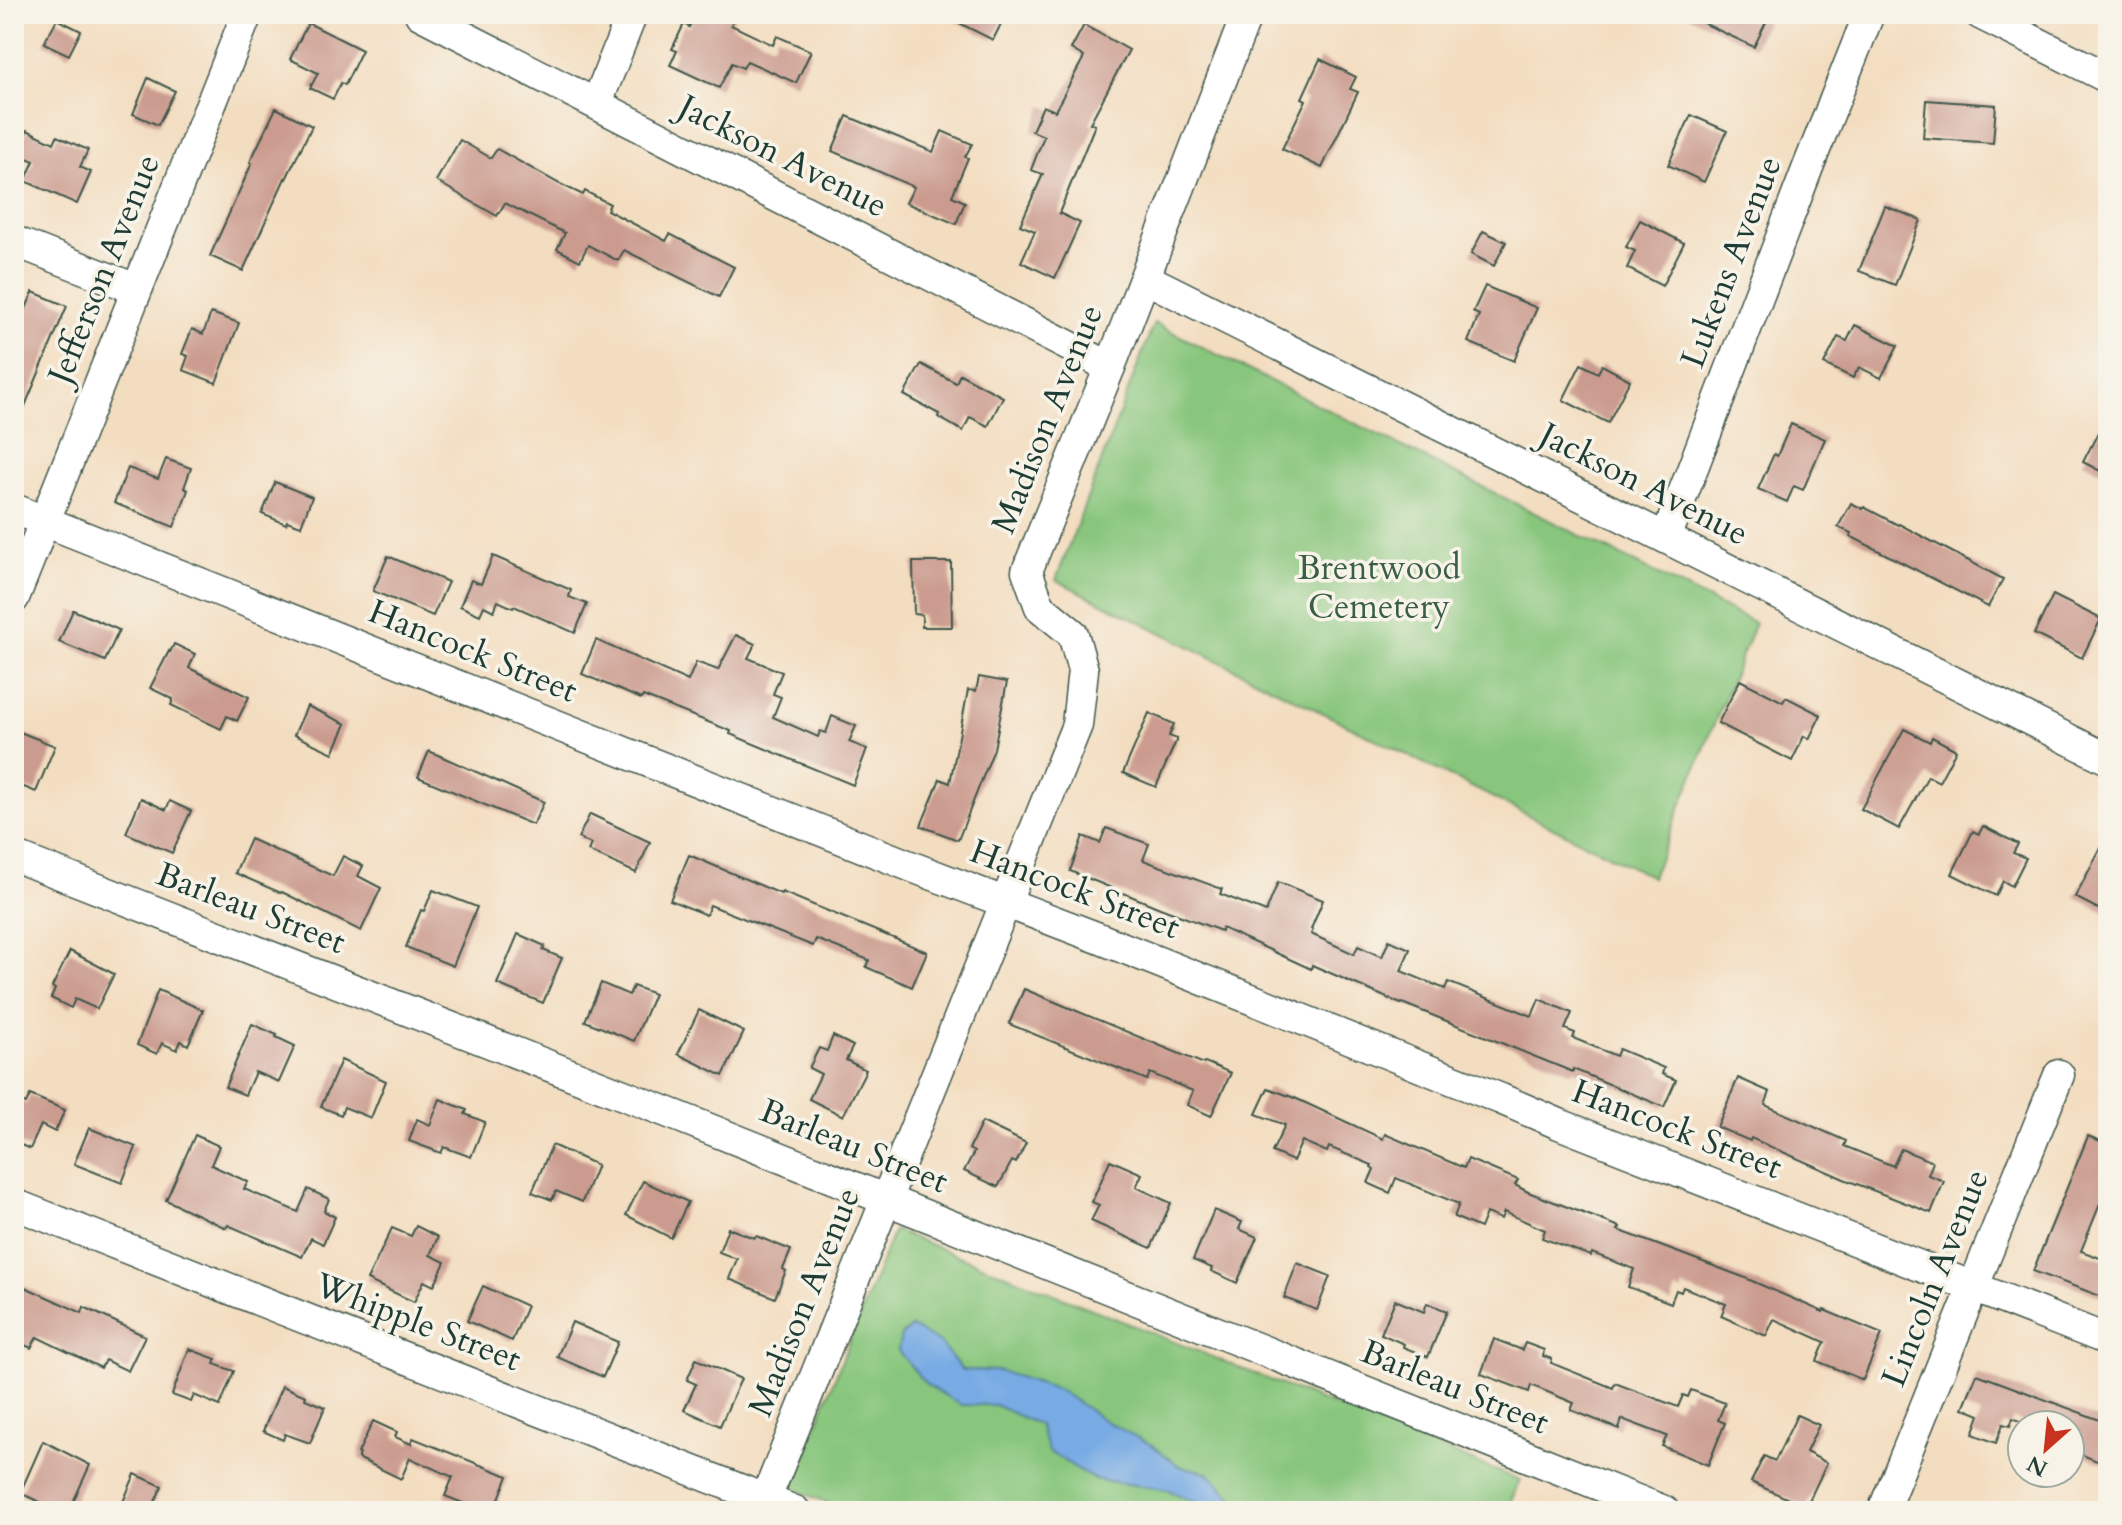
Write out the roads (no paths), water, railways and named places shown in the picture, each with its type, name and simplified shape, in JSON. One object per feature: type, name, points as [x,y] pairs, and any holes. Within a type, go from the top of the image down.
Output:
[{"type":"street","name":"Jefferson Avenue","points":[[14,598],[247,14]]},
{"type":"street","name":"Jackson Avenue","points":[[420,14],[1110,367]]},
{"type":"street","points":[[597,103],[632,14]]},
{"type":"street","name":"Madison Avenue","points":[[763,1505],[1077,725],[1083,670],[1073,634],[1040,607],[1027,571],[1247,14]]},
{"type":"street","name":"Lukens Avenue","points":[[1666,538],[1869,14]]},
{"type":"street","points":[[1980,14],[2108,78]]},
{"type":"street","points":[[14,241],[136,289]]},
{"type":"street","name":"Jackson Avenue","points":[[1145,278],[2108,759]]},
{"type":"street","name":"Hancock Street","points":[[14,509],[2108,1340]]},
{"type":"street","name":"Barleau Street","points":[[14,856],[648,1104],[1664,1511]]},
{"type":"street","name":"Lincoln Avenue","points":[[1883,1511],[2059,1075]]},
{"type":"street","name":"Whipple Street","points":[[14,1204],[763,1505],[795,1511]]},
{"type":"water","points":[[912,1327],[940,1343],[962,1370],[999,1371],[1057,1389],[1107,1422],[1152,1445],[1179,1466],[1207,1472],[1235,1500],[1257,1511],[1213,1511],[1169,1490],[1094,1479],[1048,1451],[1039,1425],[995,1405],[961,1405],[926,1384],[898,1351],[901,1335]]},
{"type":"park label","name":"Brentwood Cemetery","points":[[1379,588]]}]
